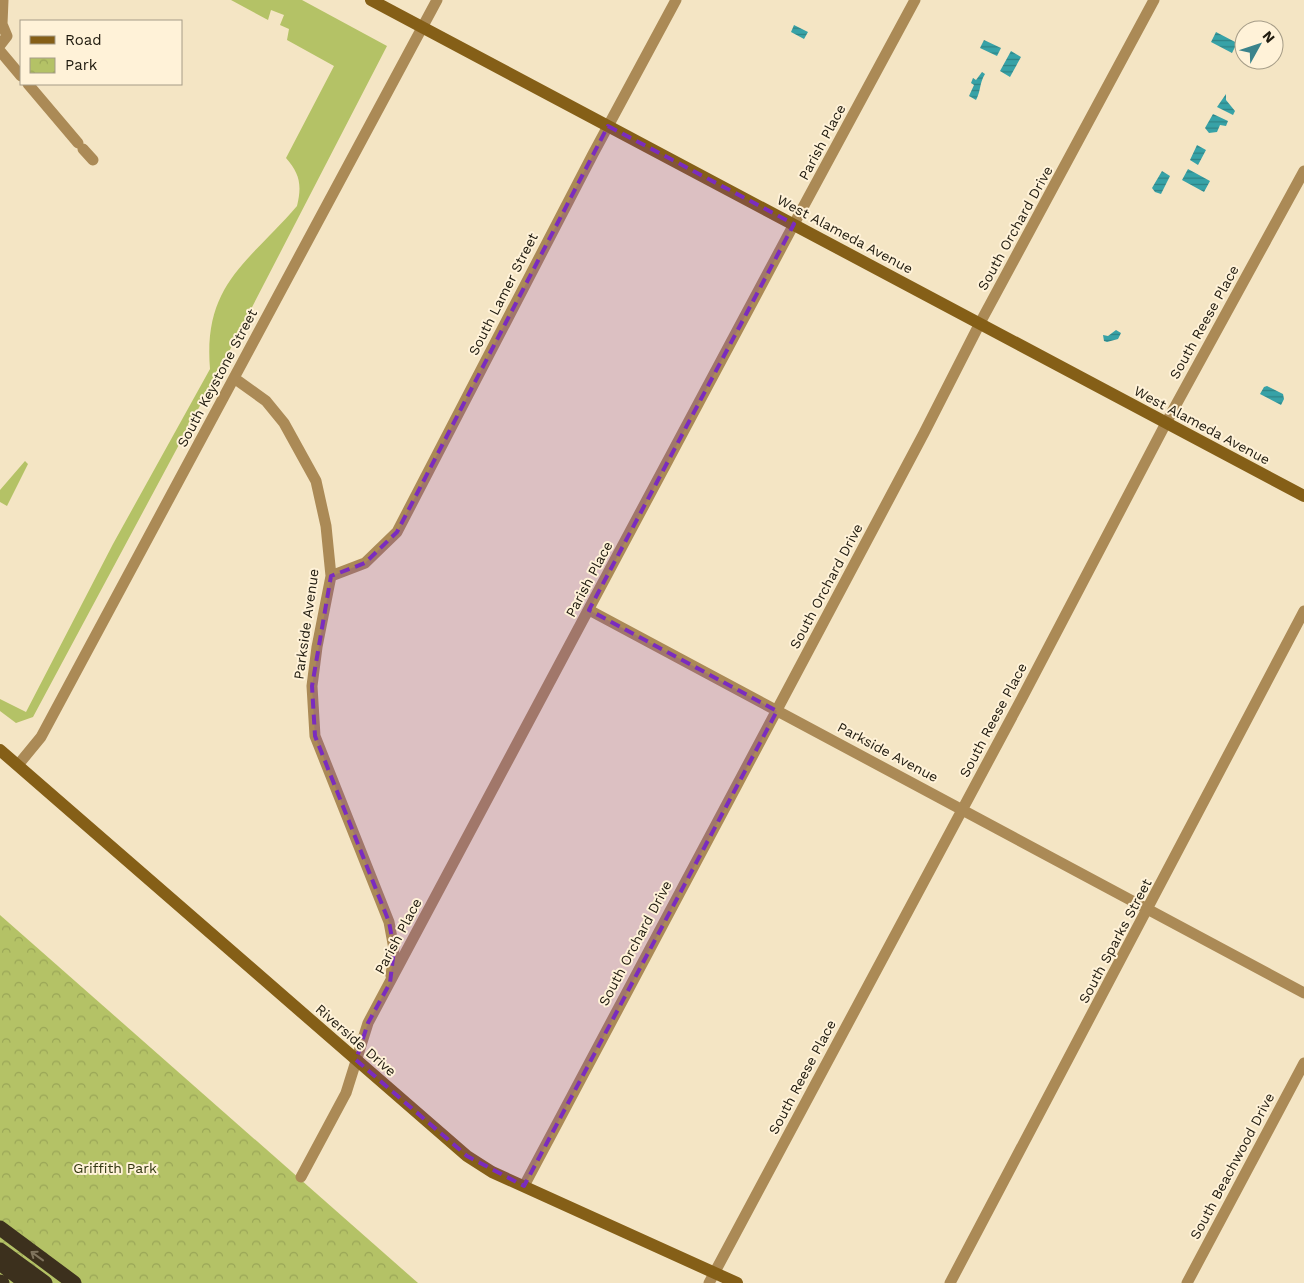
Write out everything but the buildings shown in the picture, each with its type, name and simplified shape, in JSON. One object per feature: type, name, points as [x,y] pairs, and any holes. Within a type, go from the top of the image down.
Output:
[{"type":"highway","points":[[0,1228],[74,1283]]},
{"type":"highway","points":[[0,1250],[44,1283]]},
{"type":"highway","points":[[0,1263],[26,1283]]},
{"type":"main road","name":"West Alameda Avenue","points":[[371,0],[1304,496]]},
{"type":"main road","name":"Riverside Drive","points":[[0,750],[467,1156],[492,1172],[711,1278],[737,1283]]},
{"type":"street","points":[[0,45],[7,36],[2,24],[3,0]]},
{"type":"street","name":"South Keystone Street","points":[[18,765],[41,737],[436,0]]},
{"type":"street","name":"South Lamer Street","points":[[331,576],[365,563],[397,532],[608,126],[676,0]]},
{"type":"street","name":"Parish Place","points":[[301,1177],[346,1093],[368,1023],[915,0]]},
{"type":"street","name":"South Orchard Drive","points":[[524,1186],[777,711],[980,323],[1154,0]]},
{"type":"street","points":[[0,51],[20,75]]},
{"type":"street","points":[[29,85],[93,160]]},
{"type":"street","name":"South Reese Place","points":[[711,1278],[1166,423],[1304,171]]},
{"type":"street","name":"Parkside Avenue","points":[[234,378],[266,401],[284,423],[316,481],[326,526],[331,576],[317,647],[312,686],[315,736],[389,922],[394,949],[390,983]]},
{"type":"street","name":"Parkside Avenue","points":[[589,610],[1304,993]]},
{"type":"street","name":"South Sparks Street","points":[[950,1283],[1304,611]]},
{"type":"street","name":"South Beachwood Drive","points":[[1187,1283],[1304,1063]]},
{"type":"highlighted area","points":[[608,126],[794,224],[589,610],[777,711],[524,1186],[467,1156],[356,1060],[368,1023],[390,983],[394,949],[389,922],[315,736],[312,686],[331,576],[365,563],[397,532]]},
{"type":"green space","points":[[231,0],[302,0],[387,46],[233,344],[33,717],[16,723],[0,711],[0,699],[26,712],[113,544],[210,369],[210,340],[214,316],[222,295],[232,277],[246,260],[297,206],[299,180],[286,158],[334,66],[287,40],[289,29],[280,25],[284,15],[271,10],[268,20]]},
{"type":"green space","points":[[25,461],[28,464],[7,506],[0,502],[0,490]]},
{"type":"green space","name":"Griffith Park","points":[[0,915],[418,1283],[0,1283]]},
{"type":"water","points":[[794,25],[808,32],[804,39],[791,32]]},
{"type":"water","points":[[1216,32],[1234,41],[1234,49],[1232,53],[1211,42]]},
{"type":"water","points":[[984,40],[1001,48],[997,56],[980,48]]},
{"type":"water","points":[[1011,51],[1021,57],[1010,77],[1000,71]]},
{"type":"water","points":[[982,72],[985,74],[976,100],[969,96],[974,85],[971,83],[973,78],[976,80]]},
{"type":"water","points":[[1226,94],[1226,100],[1235,111],[1233,115],[1217,107]]},
{"type":"water","points":[[1213,114],[1228,121],[1226,126],[1220,125],[1217,132],[1209,133],[1205,128]]},
{"type":"water","points":[[1197,145],[1206,150],[1198,165],[1190,160]]},
{"type":"water","points":[[1188,169],[1210,181],[1204,192],[1182,180]]},
{"type":"water","points":[[1162,171],[1170,176],[1161,194],[1155,192],[1152,188]]},
{"type":"water","points":[[1116,330],[1121,333],[1118,339],[1104,341],[1103,335],[1108,336]]},
{"type":"water","points":[[1267,386],[1283,394],[1284,399],[1281,405],[1260,394],[1264,387]]}]
